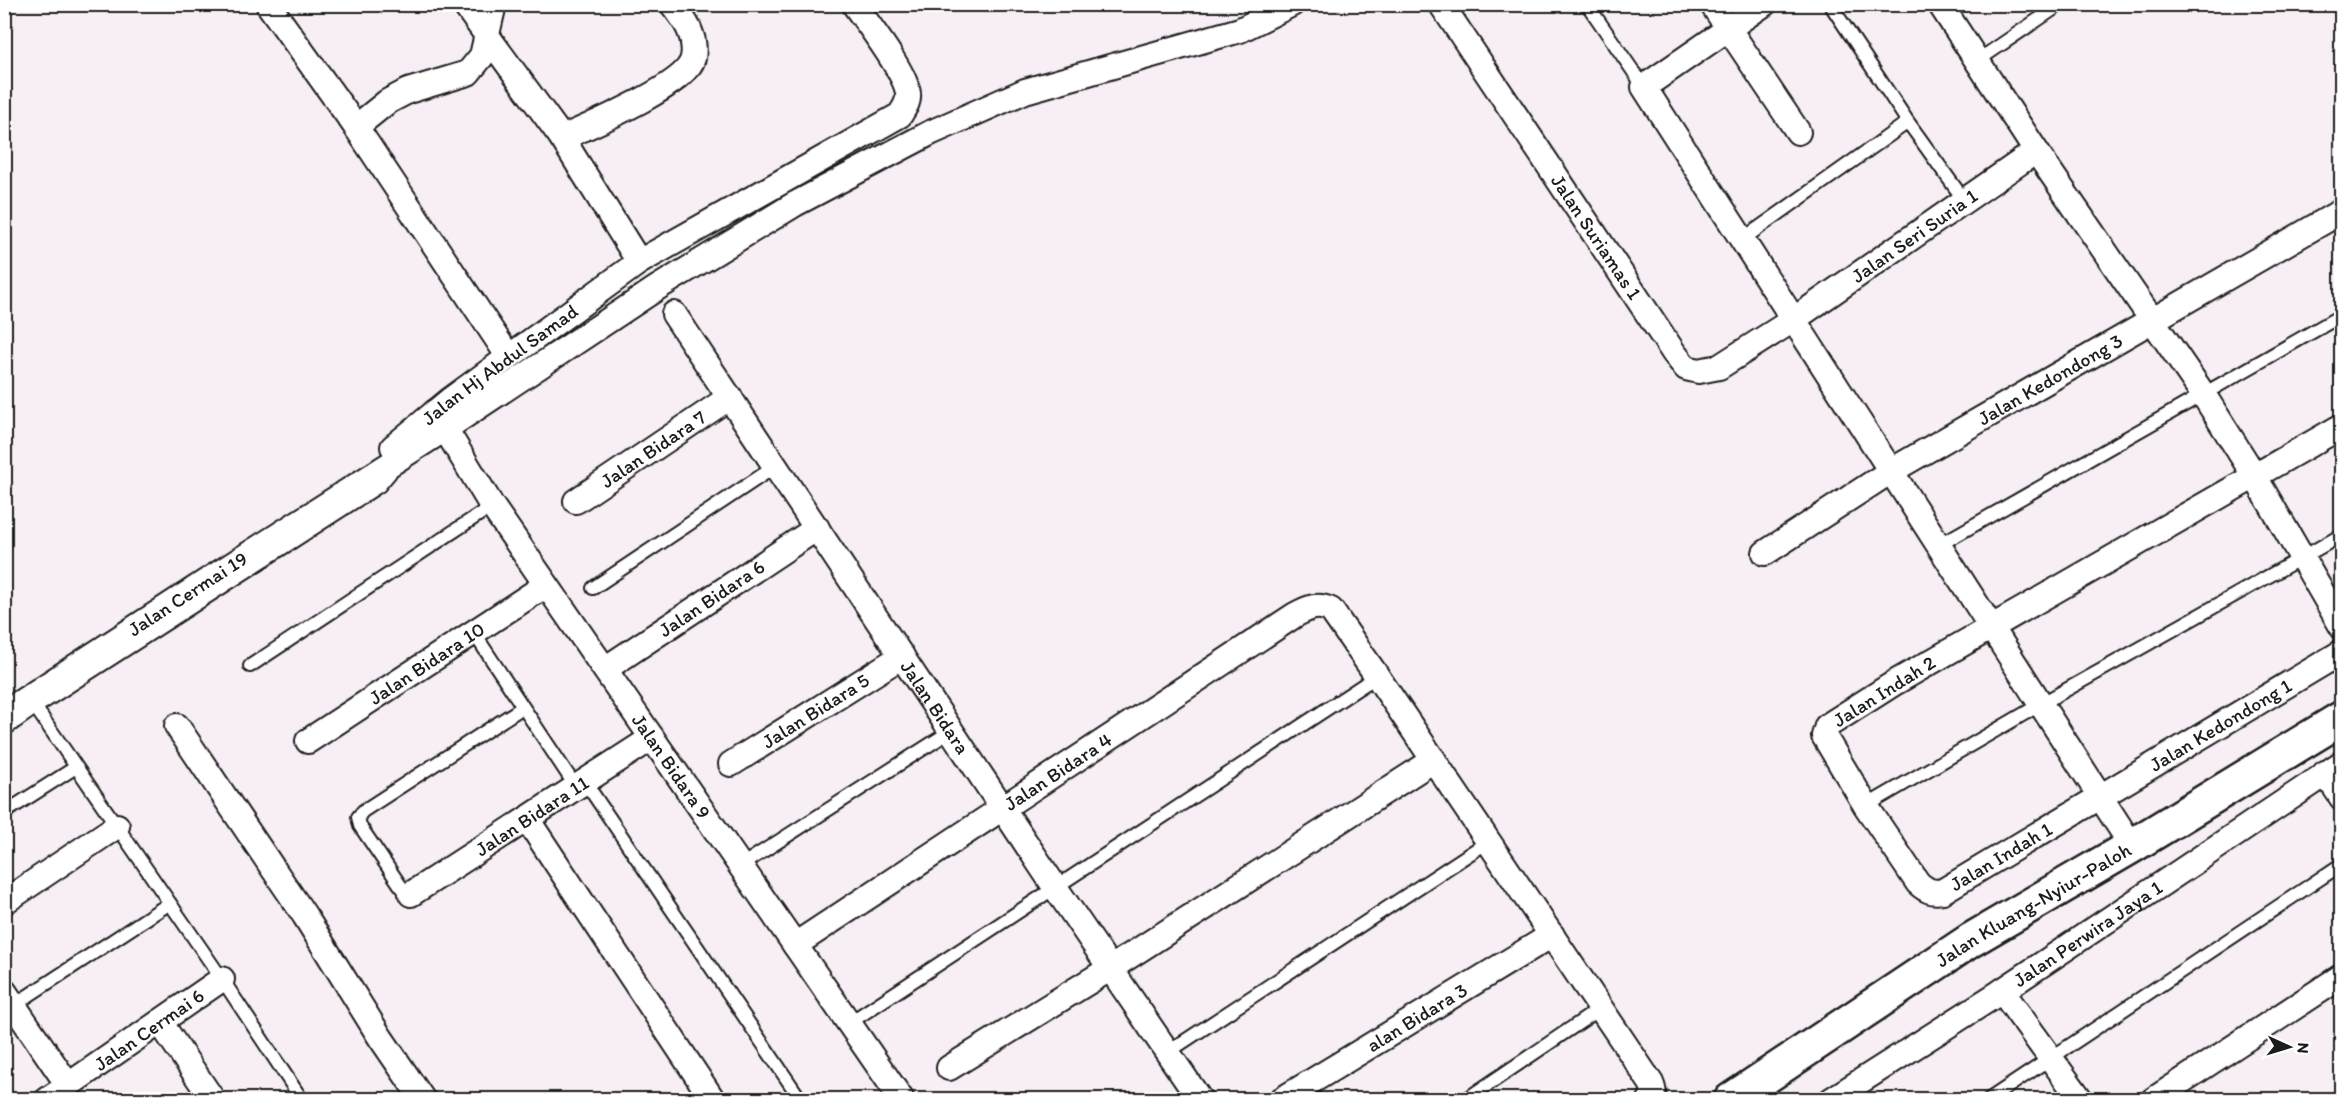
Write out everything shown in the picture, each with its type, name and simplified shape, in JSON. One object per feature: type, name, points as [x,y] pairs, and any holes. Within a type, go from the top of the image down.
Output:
[{"type":"street","points":[[464,4],[562,138],[639,262]]},
{"type":"street","points":[[356,127],[387,102],[408,92],[468,73],[482,56],[494,4]]},
{"type":"street","name":"Jalan Hj Abdul Samad","points":[[375,481],[393,447],[440,421],[509,357],[639,262],[900,115],[908,103],[908,91],[902,75],[854,4]]},
{"type":"street","points":[[440,421],[795,204],[930,133],[1025,91],[1240,30],[1292,4]]},
{"type":"street","name":"Jalan Suriamas 1","points":[[1441,4],[1686,368],[1699,370],[1719,368],[1793,320]]},
{"type":"street","points":[[1712,4],[1798,132]]},
{"type":"street","points":[[1764,4],[1644,87],[2132,846]]},
{"type":"street","points":[[1940,4],[2036,151],[2204,394],[2342,627]]},
{"type":"street","points":[[275,8],[509,357]]},
{"type":"street","points":[[562,138],[658,92],[686,72],[693,60],[694,45],[684,8]]},
{"type":"street","name":"Jalan Seri Suria 1","points":[[1793,320],[2036,151]]},
{"type":"street","name":"Jalan Kedondong 3","points":[[1765,553],[1891,471],[2341,213]]},
{"type":"street","name":"Jalan Bidara","points":[[674,314],[1055,887],[1200,1100]]},
{"type":"street","name":"Jalan Bidara 7","points":[[576,501],[730,398]]},
{"type":"street","name":"Jalan Cermai 19","points":[[4,713],[31,703],[375,481],[440,421]]},
{"type":"street","name":"Jalan Bidara 9","points":[[440,421],[492,506],[902,1100]]},
{"type":"street","points":[[1990,626],[2342,426]]},
{"type":"street","name":"Jalan Bidara 6","points":[[604,669],[817,528]]},
{"type":"street","name":"Jalan Bidara 10","points":[[308,741],[546,585]]},
{"type":"street","name":"Jalan Bidara 4","points":[[795,945],[1002,806],[1312,606],[1323,606],[1331,610],[1377,676]]},
{"type":"street","name":"Jalan Indah 2","points":[[1866,806],[1828,744],[1824,730],[1896,682],[1990,626]]},
{"type":"street","name":"Jalan Kedondong 1","points":[[2100,796],[2342,652]]},
{"type":"street","name":"Jalan Bidara 5","points":[[731,764],[902,656]]},
{"type":"street","points":[[1377,676],[1601,1008],[1650,1091]]},
{"type":"street","name":"Jalan Kluang-Nyiur-Paloh","points":[[1731,1100],[1971,940],[2132,846],[2342,718]]},
{"type":"street","points":[[177,726],[305,916],[380,1037],[423,1100]]},
{"type":"street","name":"Jalan Bidara 11","points":[[411,894],[652,738]]},
{"type":"street","points":[[949,1068],[1111,968],[1434,760]]},
{"type":"street","points":[[2333,768],[2342,798]]},
{"type":"street","name":"Jalan Perwira Jaya 1","points":[[1831,1100],[2002,991],[2333,768]]},
{"type":"street","name":"Jalan Indah 1","points":[[1866,806],[1918,883],[1925,890],[1934,892],[1943,891],[2100,796]]},
{"type":"street","points":[[527,819],[713,1100]]},
{"type":"street","points":[[4,902],[117,826]]},
{"type":"street","name":"alan Bidara 3","points":[[1281,1100],[1552,935]]},
{"type":"street","points":[[2153,1100],[2342,976]]},
{"type":"street","name":"Jalan Cermai 6","points":[[46,1100],[222,980]]},
{"type":"street","points":[[2002,991],[2081,1100]]},
{"type":"street","points":[[9,998],[68,1085]]},
{"type":"street","points":[[160,1022],[213,1100]]},
{"type":"lane","points":[[1587,4],[1644,87]]},
{"type":"lane","points":[[1830,4],[1908,122],[1964,200]]},
{"type":"lane","points":[[1977,62],[2061,4]]},
{"type":"lane","points":[[1743,239],[1908,122]]},
{"type":"lane","points":[[1938,545],[2342,315]]},
{"type":"lane","points":[[592,588],[776,466]]},
{"type":"lane","points":[[250,666],[492,506]]},
{"type":"lane","points":[[1866,806],[2041,704],[2342,535]]},
{"type":"lane","points":[[474,633],[523,707],[581,785],[801,1100]]},
{"type":"lane","points":[[849,1023],[1377,676]]},
{"type":"lane","points":[[4,730],[31,703],[170,903],[302,1100]]},
{"type":"lane","points":[[411,894],[400,885],[360,826],[358,817],[523,707]]},
{"type":"lane","points":[[740,866],[951,731]]},
{"type":"lane","points":[[4,813],[76,767]]},
{"type":"lane","points":[[1168,1052],[1489,841]]},
{"type":"lane","points":[[1988,1100],[2342,864]]},
{"type":"lane","points":[[9,998],[170,903]]},
{"type":"lane","points":[[1465,1100],[1601,1008]]}]
